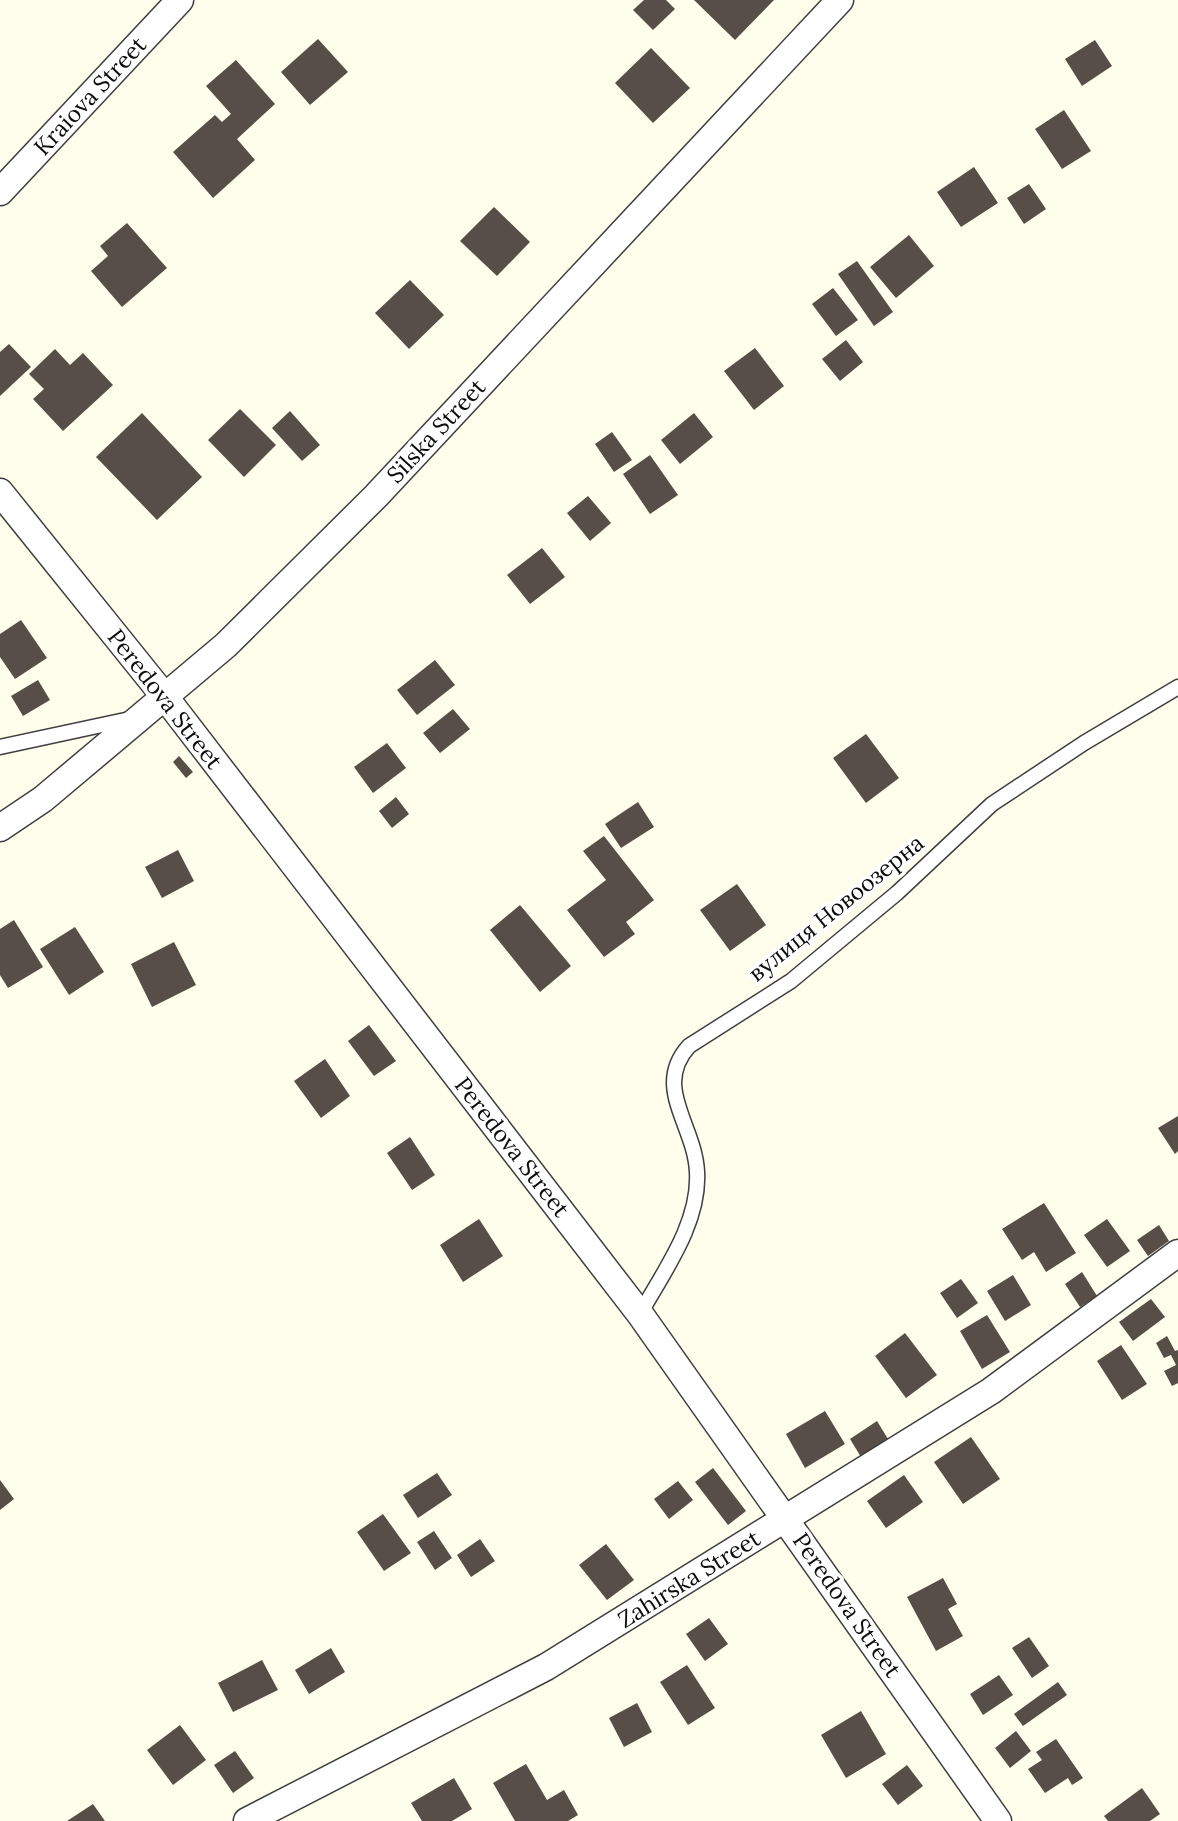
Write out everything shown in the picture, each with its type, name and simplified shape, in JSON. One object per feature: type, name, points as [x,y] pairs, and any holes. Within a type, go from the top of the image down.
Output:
[{"type":"street","name":"Kraiova Street","points":[[0,192],[180,0]]},
{"type":"street","name":"Silska Street","points":[[0,828],[43,799],[226,645],[376,496],[840,0]]},
{"type":"street","name":"Peredova Street","points":[[0,492],[165,697],[640,1314],[999,1821]]},
{"type":"street","name":"Zahirska Street","points":[[247,1821],[546,1667],[991,1391],[1178,1253]]},
{"type":"lane","name":"вулиця Новоозерна","points":[[640,1314],[684,1233],[695,1204],[698,1172],[693,1142],[675,1097],[673,1083],[674,1069],[689,1046],[791,981],[897,893],[992,804],[1084,743],[1178,687]]},
{"type":"lane","points":[[0,747],[142,716]]},
{"type":"building","points":[[644,0],[666,0],[675,9],[653,30],[633,10]]},
{"type":"building","points":[[694,0],[774,0],[735,40]]},
{"type":"building","points":[[318,39],[348,72],[310,105],[281,72]]},
{"type":"building","points":[[1095,40],[1112,66],[1082,86],[1065,59]]},
{"type":"building","points":[[651,48],[690,88],[653,123],[615,83]]},
{"type":"building","points":[[236,60],[275,104],[237,139],[255,160],[213,198],[173,152],[215,115],[222,122],[231,114],[206,86]]},
{"type":"building","points":[[1064,110],[1091,151],[1062,169],[1035,129]]},
{"type":"building","points":[[974,167],[998,203],[961,227],[937,192]]},
{"type":"building","points":[[1029,184],[1046,209],[1024,224],[1007,198]]},
{"type":"building","points":[[494,207],[530,242],[497,276],[460,241]]},
{"type":"building","points":[[127,223],[167,268],[122,307],[91,271],[108,256],[100,246]]},
{"type":"building","points":[[909,235],[934,266],[896,298],[870,267]]},
{"type":"building","points":[[857,261],[893,312],[874,326],[838,274]]},
{"type":"building","points":[[410,280],[444,315],[409,349],[375,313]]},
{"type":"building","points":[[833,288],[858,320],[836,336],[812,304]]},
{"type":"building","points":[[846,340],[863,362],[840,381],[822,359]]},
{"type":"building","points":[[9,344],[31,367],[0,396],[0,352]]},
{"type":"building","points":[[755,348],[784,386],[754,410],[724,371]]},
{"type":"building","points":[[55,349],[70,365],[83,353],[113,385],[63,431],[33,399],[44,389],[29,374]]},
{"type":"building","points":[[240,409],[276,445],[244,477],[208,440]]},
{"type":"building","points":[[290,411],[320,445],[302,461],[272,428]]},
{"type":"building","points":[[142,413],[202,477],[157,520],[96,457]]},
{"type":"building","points":[[694,413],[713,437],[680,464],[661,440]]},
{"type":"building","points":[[612,432],[632,460],[614,472],[595,444]]},
{"type":"building","points":[[650,455],[678,495],[650,514],[623,474]]},
{"type":"building","points":[[588,496],[611,523],[590,541],[567,513]]},
{"type":"building","points":[[542,548],[565,577],[530,604],[507,575]]},
{"type":"building","points":[[21,620],[47,658],[15,679],[0,657],[0,634]]},
{"type":"building","points":[[435,660],[455,685],[417,715],[397,690]]},
{"type":"building","points":[[38,680],[50,700],[23,716],[11,696]]},
{"type":"building","points":[[453,709],[470,729],[440,753],[423,733]]},
{"type":"building","points":[[866,734],[899,778],[866,803],[833,758]]},
{"type":"building","points":[[387,743],[406,768],[373,793],[354,767]]},
{"type":"building","points":[[179,756],[193,772],[186,778],[173,762]]},
{"type":"building","points":[[396,797],[409,814],[392,828],[379,811]]},
{"type":"building","points":[[638,802],[654,827],[621,848],[605,824]]},
{"type":"building","points":[[604,836],[654,900],[626,922],[635,934],[604,957],[567,910],[606,880],[583,851]]},
{"type":"building","points":[[178,850],[194,881],[162,898],[145,867]]},
{"type":"building","points":[[737,884],[766,925],[730,951],[700,910]]},
{"type":"building","points":[[520,905],[571,966],[540,992],[490,930]]},
{"type":"building","points":[[14,920],[43,967],[8,988],[0,975],[0,929]]},
{"type":"building","points":[[75,927],[104,972],[69,995],[40,949]]},
{"type":"building","points":[[174,942],[196,985],[152,1007],[131,964]]},
{"type":"building","points":[[369,1025],[396,1061],[374,1076],[348,1041]]},
{"type":"building","points":[[325,1059],[350,1096],[321,1118],[294,1081]]},
{"type":"building","points":[[1178,1116],[1178,1151],[1175,1154],[1158,1128]]},
{"type":"building","points":[[410,1137],[435,1175],[412,1190],[387,1153]]},
{"type":"building","points":[[1044,1203],[1076,1253],[1046,1272],[1034,1252],[1022,1260],[1002,1229]]},
{"type":"building","points":[[479,1219],[503,1256],[463,1282],[440,1245]]},
{"type":"building","points":[[1107,1219],[1130,1251],[1107,1267],[1084,1235]]},
{"type":"building","points":[[1159,1225],[1169,1241],[1148,1256],[1137,1240]]},
{"type":"building","points":[[1082,1272],[1097,1296],[1080,1307],[1065,1284]]},
{"type":"building","points":[[1013,1275],[1031,1305],[1005,1321],[987,1291]]},
{"type":"building","points":[[961,1279],[978,1303],[957,1318],[940,1293]]},
{"type":"building","points":[[1151,1299],[1165,1317],[1133,1341],[1119,1322]]},
{"type":"building","points":[[987,1315],[1010,1352],[982,1369],[960,1331]]},
{"type":"building","points":[[905,1333],[937,1375],[906,1398],[875,1356]]},
{"type":"building","points":[[1167,1336],[1175,1351],[1178,1350],[1178,1383],[1172,1386],[1164,1371],[1176,1365],[1171,1355],[1164,1358],[1156,1343]]},
{"type":"building","points":[[1121,1345],[1147,1384],[1122,1400],[1097,1361]]},
{"type":"building","points":[[825,1411],[845,1444],[805,1468],[786,1434]]},
{"type":"building","points":[[877,1421],[888,1439],[861,1457],[850,1439]]},
{"type":"building","points":[[971,1437],[1000,1479],[963,1504],[934,1462]]},
{"type":"building","points":[[713,1468],[746,1511],[728,1525],[695,1482]]},
{"type":"building","points":[[437,1473],[452,1495],[418,1518],[403,1495]]},
{"type":"building","points":[[904,1475],[923,1502],[886,1528],[867,1501]]},
{"type":"building","points":[[0,1480],[14,1499],[0,1510]]},
{"type":"building","points":[[678,1481],[693,1500],[669,1519],[654,1499]]},
{"type":"building","points":[[383,1514],[411,1553],[384,1571],[357,1532]]},
{"type":"building","points":[[434,1531],[452,1558],[435,1570],[417,1542]]},
{"type":"building","points":[[480,1539],[495,1561],[471,1577],[457,1555]]},
{"type":"building","points":[[606,1544],[634,1580],[607,1600],[579,1565]]},
{"type":"building","points":[[943,1578],[957,1604],[948,1609],[963,1636],[936,1651],[907,1597]]},
{"type":"building","points":[[709,1618],[728,1644],[705,1661],[686,1634]]},
{"type":"building","points":[[1029,1637],[1049,1666],[1032,1678],[1012,1648]]},
{"type":"building","points":[[331,1648],[345,1672],[309,1694],[295,1670]]},
{"type":"building","points":[[262,1660],[278,1690],[233,1712],[218,1683]]},
{"type":"building","points":[[687,1665],[715,1708],[688,1725],[660,1682]]},
{"type":"building","points":[[999,1675],[1013,1695],[983,1715],[970,1694]]},
{"type":"building","points":[[1058,1682],[1067,1695],[1023,1726],[1014,1714]]},
{"type":"building","points":[[637,1703],[652,1732],[624,1747],[609,1718]]},
{"type":"building","points":[[861,1711],[886,1754],[846,1778],[821,1735]]},
{"type":"building","points":[[180,1725],[206,1760],[173,1785],[147,1750]]},
{"type":"building","points":[[1016,1731],[1031,1751],[1010,1768],[995,1748]]},
{"type":"building","points":[[1056,1739],[1083,1778],[1072,1785],[1068,1778],[1045,1793],[1028,1769],[1042,1760],[1036,1752]]},
{"type":"building","points":[[235,1751],[254,1778],[233,1793],[214,1765]]},
{"type":"building","points":[[526,1764],[547,1800],[564,1790],[578,1815],[568,1821],[515,1821],[493,1783]]},
{"type":"building","points":[[907,1765],[923,1786],[898,1805],[882,1784]]},
{"type":"building","points":[[454,1778],[472,1809],[452,1821],[422,1821],[411,1803]]},
{"type":"building","points":[[1142,1788],[1160,1814],[1150,1821],[1108,1821],[1104,1816]]},
{"type":"building","points":[[93,1804],[105,1821],[67,1821]]}]
